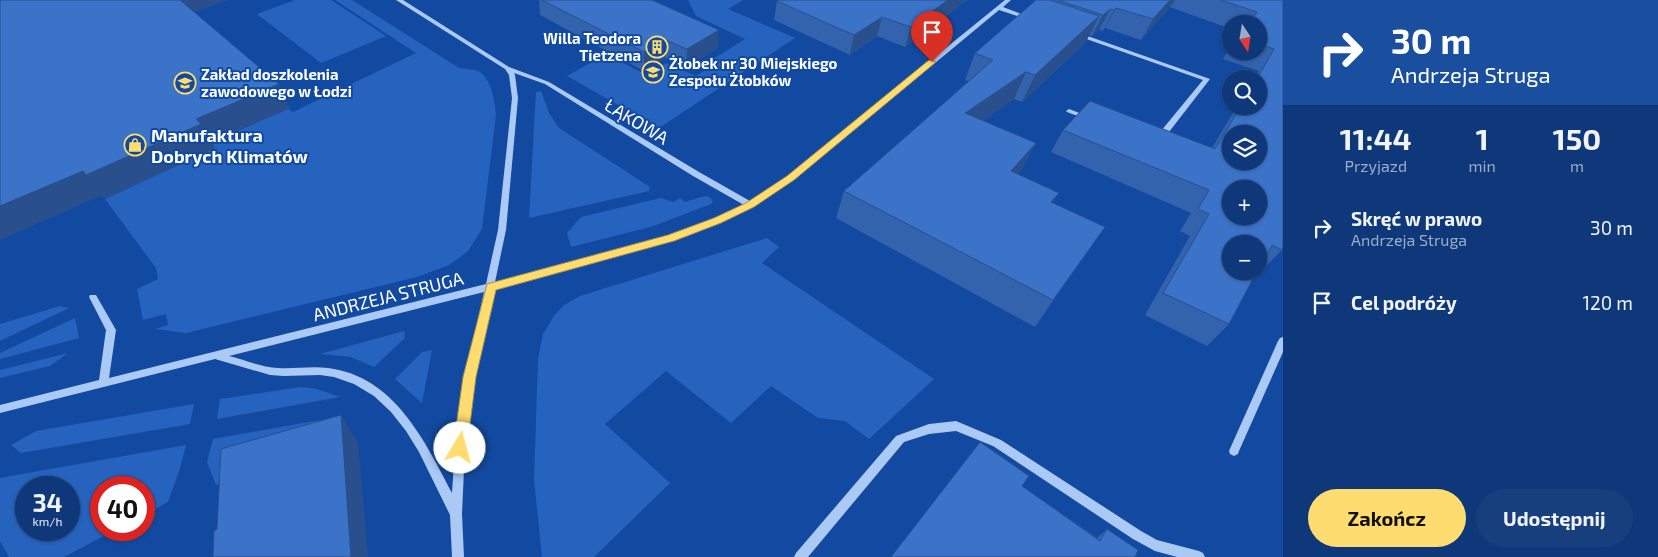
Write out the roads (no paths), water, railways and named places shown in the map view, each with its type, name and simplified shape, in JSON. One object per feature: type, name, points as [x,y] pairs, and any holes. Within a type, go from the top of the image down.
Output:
[{"type":"street","name":"ŁĄKOWA","points":[[399,0],[507,68],[547,84],[750,205]]},
{"type":"street","name":"ANDRZEJA STRUGA","points":[[3,408],[491,287],[663,241],[718,220],[750,205],[791,178],[1008,0]]},
{"type":"street","points":[[458,557],[456,514],[460,448],[470,377],[502,230],[515,98],[512,76],[507,68]]},
{"type":"street","points":[[93,297],[111,330],[103,384]]},
{"type":"street","points":[[1234,451],[1283,341]]},
{"type":"street","points":[[216,356],[276,372],[332,372],[355,378],[374,388],[401,416],[423,450],[456,514]]},
{"type":"street","points":[[0,419],[3,408]]},
{"type":"street","points":[[800,557],[900,439],[929,429],[956,426],[998,442],[1143,539],[1155,545],[1199,557]]},
{"type":"lane","points":[[999,8],[1035,20]]},
{"type":"lane","points":[[1067,31],[1207,79],[1154,144]]},
{"type":"lane","points":[[1070,111],[1095,121]]},
{"type":"place","name":"Willa Teodora Tietzena","points":[[657,47]]},
{"type":"place","name":"Żłobek nr 30 Miejskiego Zespołu Żłobków","points":[[653,72]]},
{"type":"place","name":"Zakład doszkolenia zawodowego w Łodzi","points":[[185,83]]},
{"type":"place","name":"Manufaktura Dobrych Klimatów","points":[[135,145]]}]
